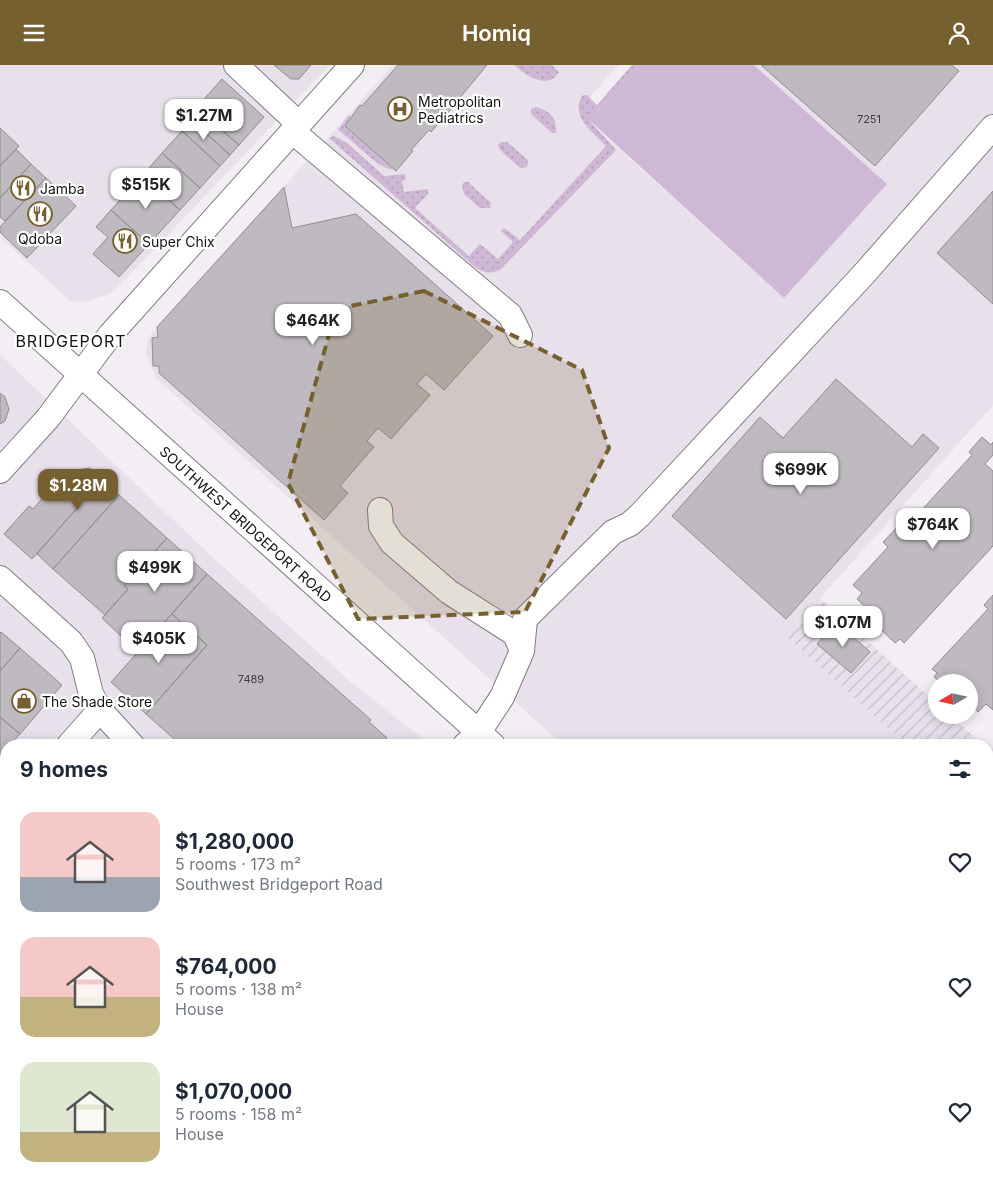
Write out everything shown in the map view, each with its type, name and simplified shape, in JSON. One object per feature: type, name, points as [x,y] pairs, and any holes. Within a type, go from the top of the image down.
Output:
[{"type":"street","points":[[236,65],[296,127],[510,315],[520,335]]},
{"type":"street","points":[[0,471],[48,418],[110,335],[352,65]]},
{"type":"street","points":[[480,739],[502,697],[522,651],[525,619],[613,532],[630,524],[647,508],[863,275],[993,127]]},
{"type":"street","name":"SOUTHWEST BRIDGEPORT ROAD","points":[[0,302],[477,739]]},
{"type":"street","points":[[380,510],[381,526],[392,543],[450,592],[516,634],[522,651]]},
{"type":"street","points":[[0,578],[71,642],[82,658],[91,694],[100,710],[127,739]]},
{"type":"street","points":[[75,739],[100,710]]},
{"type":"highlighted area","points":[[424,291],[582,370],[609,448],[525,612],[358,619],[288,483],[336,309]]},
{"type":"shaded area","points":[[0,65],[330,65],[118,287],[107,295],[85,302],[70,301],[0,237]]},
{"type":"shaded area","points":[[393,65],[619,65],[577,111],[784,298],[887,184],[754,65],[993,65],[993,405],[786,636],[900,739],[556,739],[155,377],[146,352],[148,338]]},
{"type":"shaded area","points":[[514,65],[552,65],[559,72],[554,78],[543,81],[530,77]]},
{"type":"shaded area","points":[[632,65],[641,65],[589,120],[616,150],[500,270],[493,272],[484,272],[475,267],[329,138],[334,136],[347,143],[384,176],[405,174],[406,180],[402,181],[404,192],[428,189],[428,194],[415,208],[469,256],[480,244],[498,259],[513,242],[501,231],[504,228],[520,240],[606,146],[584,123],[579,110],[579,102],[583,95],[587,95],[597,105]]},
{"type":"shaded area","points":[[641,65],[754,65],[887,184],[784,298],[589,120]]},
{"type":"shaded area","points":[[536,107],[552,116],[556,133],[552,133],[531,114],[531,109]]},
{"type":"shaded area","points":[[349,115],[352,118],[345,126],[393,169],[388,169],[381,165],[338,130]]},
{"type":"shaded area","points":[[501,142],[507,142],[528,160],[527,167],[520,168],[500,150],[498,145]]},
{"type":"shaded area","points":[[464,182],[468,182],[491,203],[490,208],[480,208],[464,194],[462,186]]},
{"type":"shaded area","points":[[0,355],[209,554],[352,683],[423,739],[0,739]]},
{"type":"shaded area","points":[[820,598],[928,696],[928,724],[960,724],[976,739],[900,739],[786,636]]},
{"type":"building","points":[[274,65],[311,65],[299,79],[291,79]]},
{"type":"building","points":[[398,65],[487,65],[458,100],[456,98],[450,106],[452,108],[431,132],[429,130],[411,150],[413,151],[396,171],[345,126],[360,105],[362,106]]},
{"type":"building","points":[[761,65],[952,65],[959,71],[875,166]]},
{"type":"building","points":[[222,79],[264,117],[239,145],[196,108]]},
{"type":"building","points":[[196,108],[239,145],[230,155],[188,117]]},
{"type":"building","points":[[188,117],[230,155],[220,166],[178,127]]},
{"type":"building","points":[[0,128],[19,146],[0,166]]},
{"type":"building","points":[[182,131],[220,166],[200,188],[162,153]]},
{"type":"building","points":[[16,149],[31,164],[0,198],[0,166]]},
{"type":"building","points":[[162,153],[200,188],[180,210],[142,176]]},
{"type":"building","name":"Jamba","points":[[31,164],[46,178],[5,221],[0,217],[0,198]]},
{"type":"building","points":[[142,176],[180,210],[149,244],[111,210]]},
{"type":"building","name":"Qdoba","points":[[46,178],[76,206],[27,258],[0,232],[0,227]]},
{"type":"building","points":[[284,187],[292,228],[356,214],[493,336],[444,390],[426,374],[417,384],[430,395],[391,439],[378,428],[367,441],[374,447],[340,486],[348,493],[324,520],[159,373],[159,366],[153,366],[152,338],[158,337],[157,327]]},
{"type":"building","points":[[993,191],[993,304],[937,253]]},
{"type":"building","name":"Super Chix","points":[[111,210],[149,244],[119,277],[93,254],[108,237],[96,227]]},
{"type":"building","points":[[836,379],[912,447],[923,434],[939,448],[786,619],[672,516],[760,417],[783,438]]},
{"type":"building","points":[[0,393],[5,397],[9,409],[5,421],[0,424]]},
{"type":"building","points":[[982,437],[991,445],[993,442],[993,455],[985,464],[993,471],[993,546],[904,643],[900,639],[895,643],[872,621],[876,617],[857,599],[862,593],[853,585],[888,547],[883,542],[902,522],[907,526],[972,455],[969,452]]},
{"type":"building","points":[[90,468],[90,470],[98,470],[98,477],[119,495],[53,569],[37,554],[78,507],[54,485],[56,483],[56,473]]},
{"type":"building","points":[[54,485],[78,507],[32,559],[4,534],[29,506],[33,509]]},
{"type":"building","points":[[119,495],[167,538],[124,586],[128,589],[105,615],[53,569]]},
{"type":"building","points":[[167,538],[207,574],[143,646],[126,633],[122,637],[102,618],[128,589],[124,586]]},
{"type":"building","points":[[207,574],[371,720],[369,722],[387,738],[174,739],[146,714],[207,645],[172,614]]},
{"type":"building","points":[[993,595],[993,710],[986,704],[978,712],[978,674],[936,674],[932,669],[988,609],[984,605]]},
{"type":"building","points":[[172,614],[207,645],[146,714],[111,682]]},
{"type":"building","points":[[836,622],[870,652],[851,673],[817,644]]},
{"type":"building","points":[[0,633],[20,648],[0,671]]},
{"type":"building","name":"The Shade Store","points":[[20,648],[62,685],[20,734],[0,717],[0,671]]},
{"type":"building","points":[[0,717],[20,734],[15,739],[0,739]]},
{"type":"place","name":"Metropolitan Pediatrics","points":[[400,109]]},
{"type":"place","name":"Jamba","points":[[23,188]]},
{"type":"place","name":"Qdoba","points":[[40,214]]},
{"type":"place","name":"Super Chix","points":[[125,241]]},
{"type":"place","name":"The Shade Store","points":[[24,701]]},
{"type":"district","name":"BRIDGEPORT","points":[[71,341]]}]
